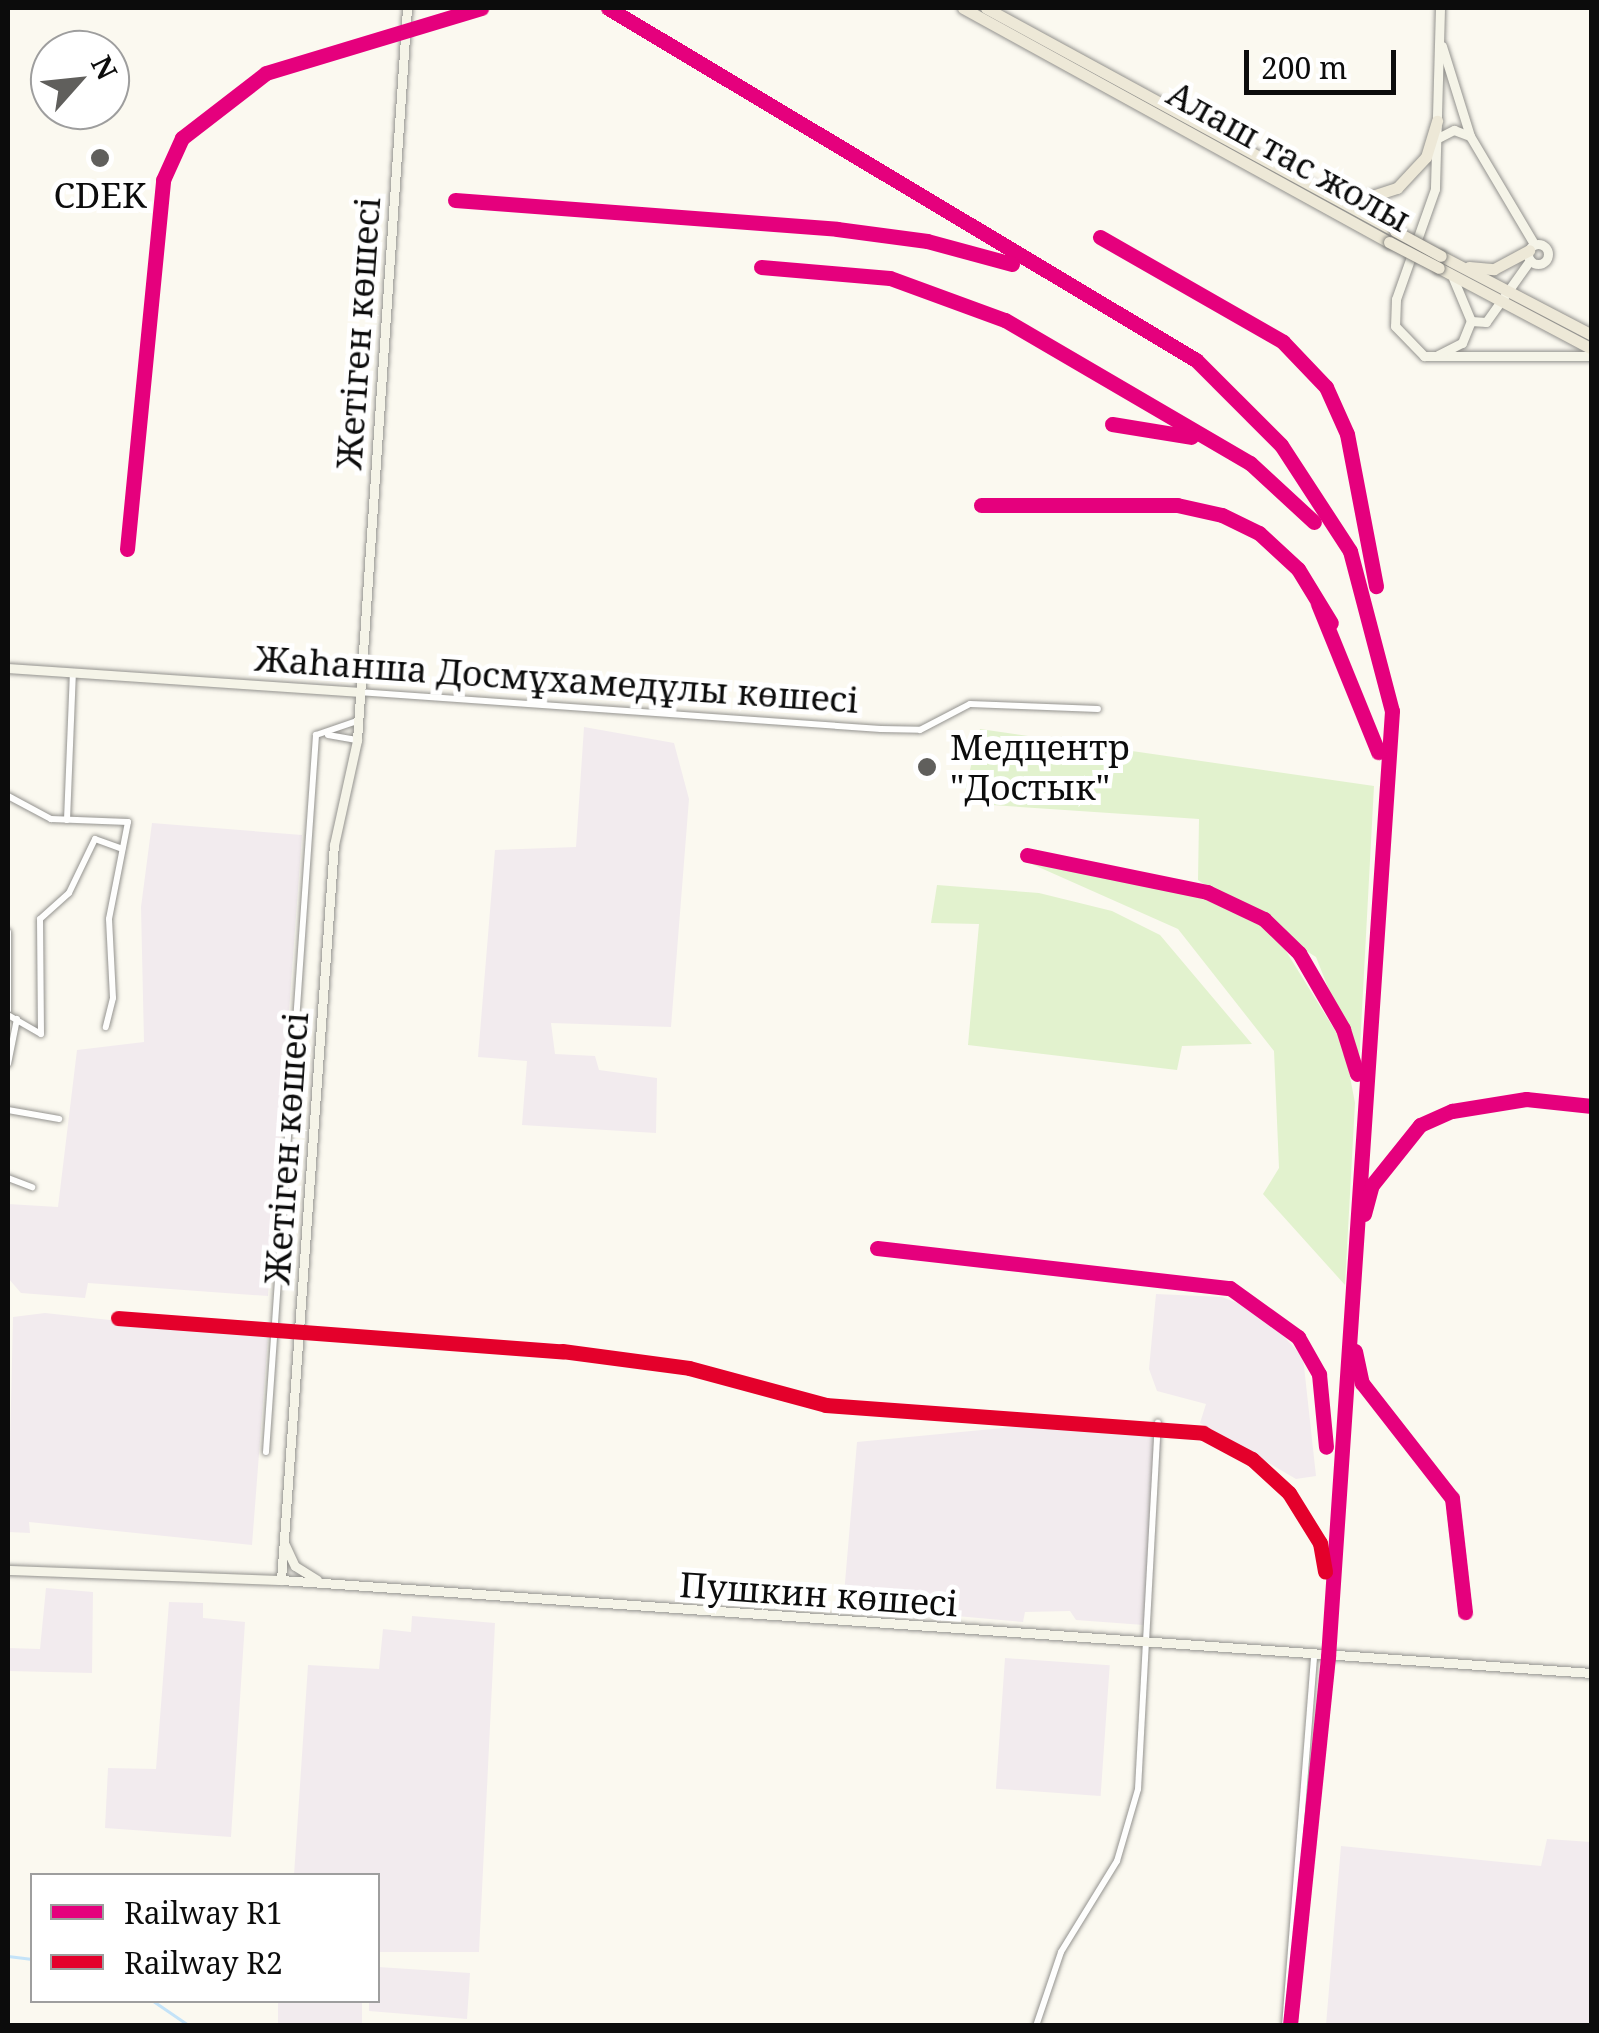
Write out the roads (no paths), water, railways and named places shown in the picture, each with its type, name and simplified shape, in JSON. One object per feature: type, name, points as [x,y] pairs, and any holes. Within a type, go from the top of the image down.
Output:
[{"type":"main road","name":"Жетіген көшесі","points":[[281,1580],[334,845],[357,740],[356,692],[407,8]]},
{"type":"main road","name":"Алаш тас жолы","points":[[963,8],[1319,189],[1392,237]]},
{"type":"main road","name":"Алаш тас жолы","points":[[986,8],[1098,76],[1501,295],[1592,352]]},
{"type":"main road","points":[[1440,8],[1438,138],[1429,222],[1394,312],[1409,348],[1435,356],[1592,352]]},
{"type":"main road","points":[[1440,34],[1470,136],[1531,251]]},
{"type":"main road","points":[[1319,189],[1366,198],[1397,188],[1426,157],[1437,122]]},
{"type":"main road","points":[[1438,138],[1454,130],[1470,136]]},
{"type":"main road","points":[[1435,356],[1462,342],[1471,321],[1447,266],[1494,269],[1531,251]]},
{"type":"main road","points":[[1471,321],[1486,322],[1531,251]]},
{"type":"main road","name":"Алаш тас жолы","points":[[1501,295],[1592,335]]},
{"type":"main road","name":"Жаһанша Досмұхамедұлы көшесі","points":[[8,668],[356,692]]},
{"type":"main road","points":[[285,1545],[295,1566],[324,1584]]},
{"type":"main road","name":"Пушкин көшесі","points":[[8,1568],[281,1580],[1148,1645],[1592,1672]]},
{"type":"street","points":[[66,820],[73,671]]},
{"type":"street","name":"Жаһанша Досмұхамедұлы көшесі","points":[[356,692],[900,730],[920,730],[970,704],[1098,709]]},
{"type":"street","points":[[327,735],[357,721]]},
{"type":"street","points":[[266,1452],[316,735],[357,740]]},
{"type":"street","points":[[8,796],[66,820],[128,822],[109,919],[106,1027]]},
{"type":"street","points":[[8,932],[8,1012],[41,1034],[40,920],[69,893],[95,839],[98,823]]},
{"type":"street","points":[[95,839],[122,849]]},
{"type":"street","points":[[8,1064],[17,1020]]},
{"type":"street","points":[[8,1110],[59,1119]]},
{"type":"street","points":[[8,1178],[32,1187]]},
{"type":"street","points":[[1036,2026],[1061,1952],[1117,1861],[1138,1788],[1158,1423]]},
{"type":"street","points":[[1286,2026],[1314,1656]]},
{"type":"waterway","points":[[8,1956],[30,1959]]},
{"type":"waterway","points":[[156,2003],[190,2026]]},
{"type":"rail line","name":"R1","points":[[127,549],[163,180],[182,138],[266,73],[481,8]]},
{"type":"rail line","name":"R1","points":[[608,8],[1196,360],[1281,445],[1350,551],[1392,711],[1328,1657],[1290,2026]]},
{"type":"rail line","name":"R1","points":[[455,200],[837,229],[927,241],[1012,264]]},
{"type":"rail line","name":"R1","points":[[1100,237],[1283,342],[1326,387],[1347,434],[1376,586]]},
{"type":"rail line","name":"R1","points":[[761,267],[890,278],[1005,320],[1250,463],[1314,522]]},
{"type":"rail line","name":"R1","points":[[1112,424],[1191,437]]},
{"type":"rail line","name":"R1","points":[[981,505],[1177,505],[1222,515],[1259,533],[1298,569],[1331,623]]},
{"type":"rail line","name":"R1","points":[[1318,604],[1378,752]]},
{"type":"rail line","name":"R1","points":[[1027,855],[1207,892],[1264,919],[1299,953],[1343,1029],[1357,1074]]},
{"type":"rail line","name":"R1","points":[[1364,1214],[1372,1185],[1420,1125],[1452,1111],[1526,1099],[1592,1106]]},
{"type":"rail line","name":"R1","points":[[877,1248],[1230,1288],[1298,1337],[1319,1374],[1326,1447]]},
{"type":"rail line","name":"R2","points":[[118,1318],[562,1351],[689,1368],[826,1405],[1203,1433],[1252,1459],[1289,1493],[1320,1543],[1325,1572]]},
{"type":"rail line","name":"R1","points":[[1355,1351],[1362,1383],[1452,1498],[1465,1612]]},
{"type":"place","name":"CDEK","points":[[100,158]]},
{"type":"place","name":"Медцентр \"Достык\"","points":[[927,767]]}]
